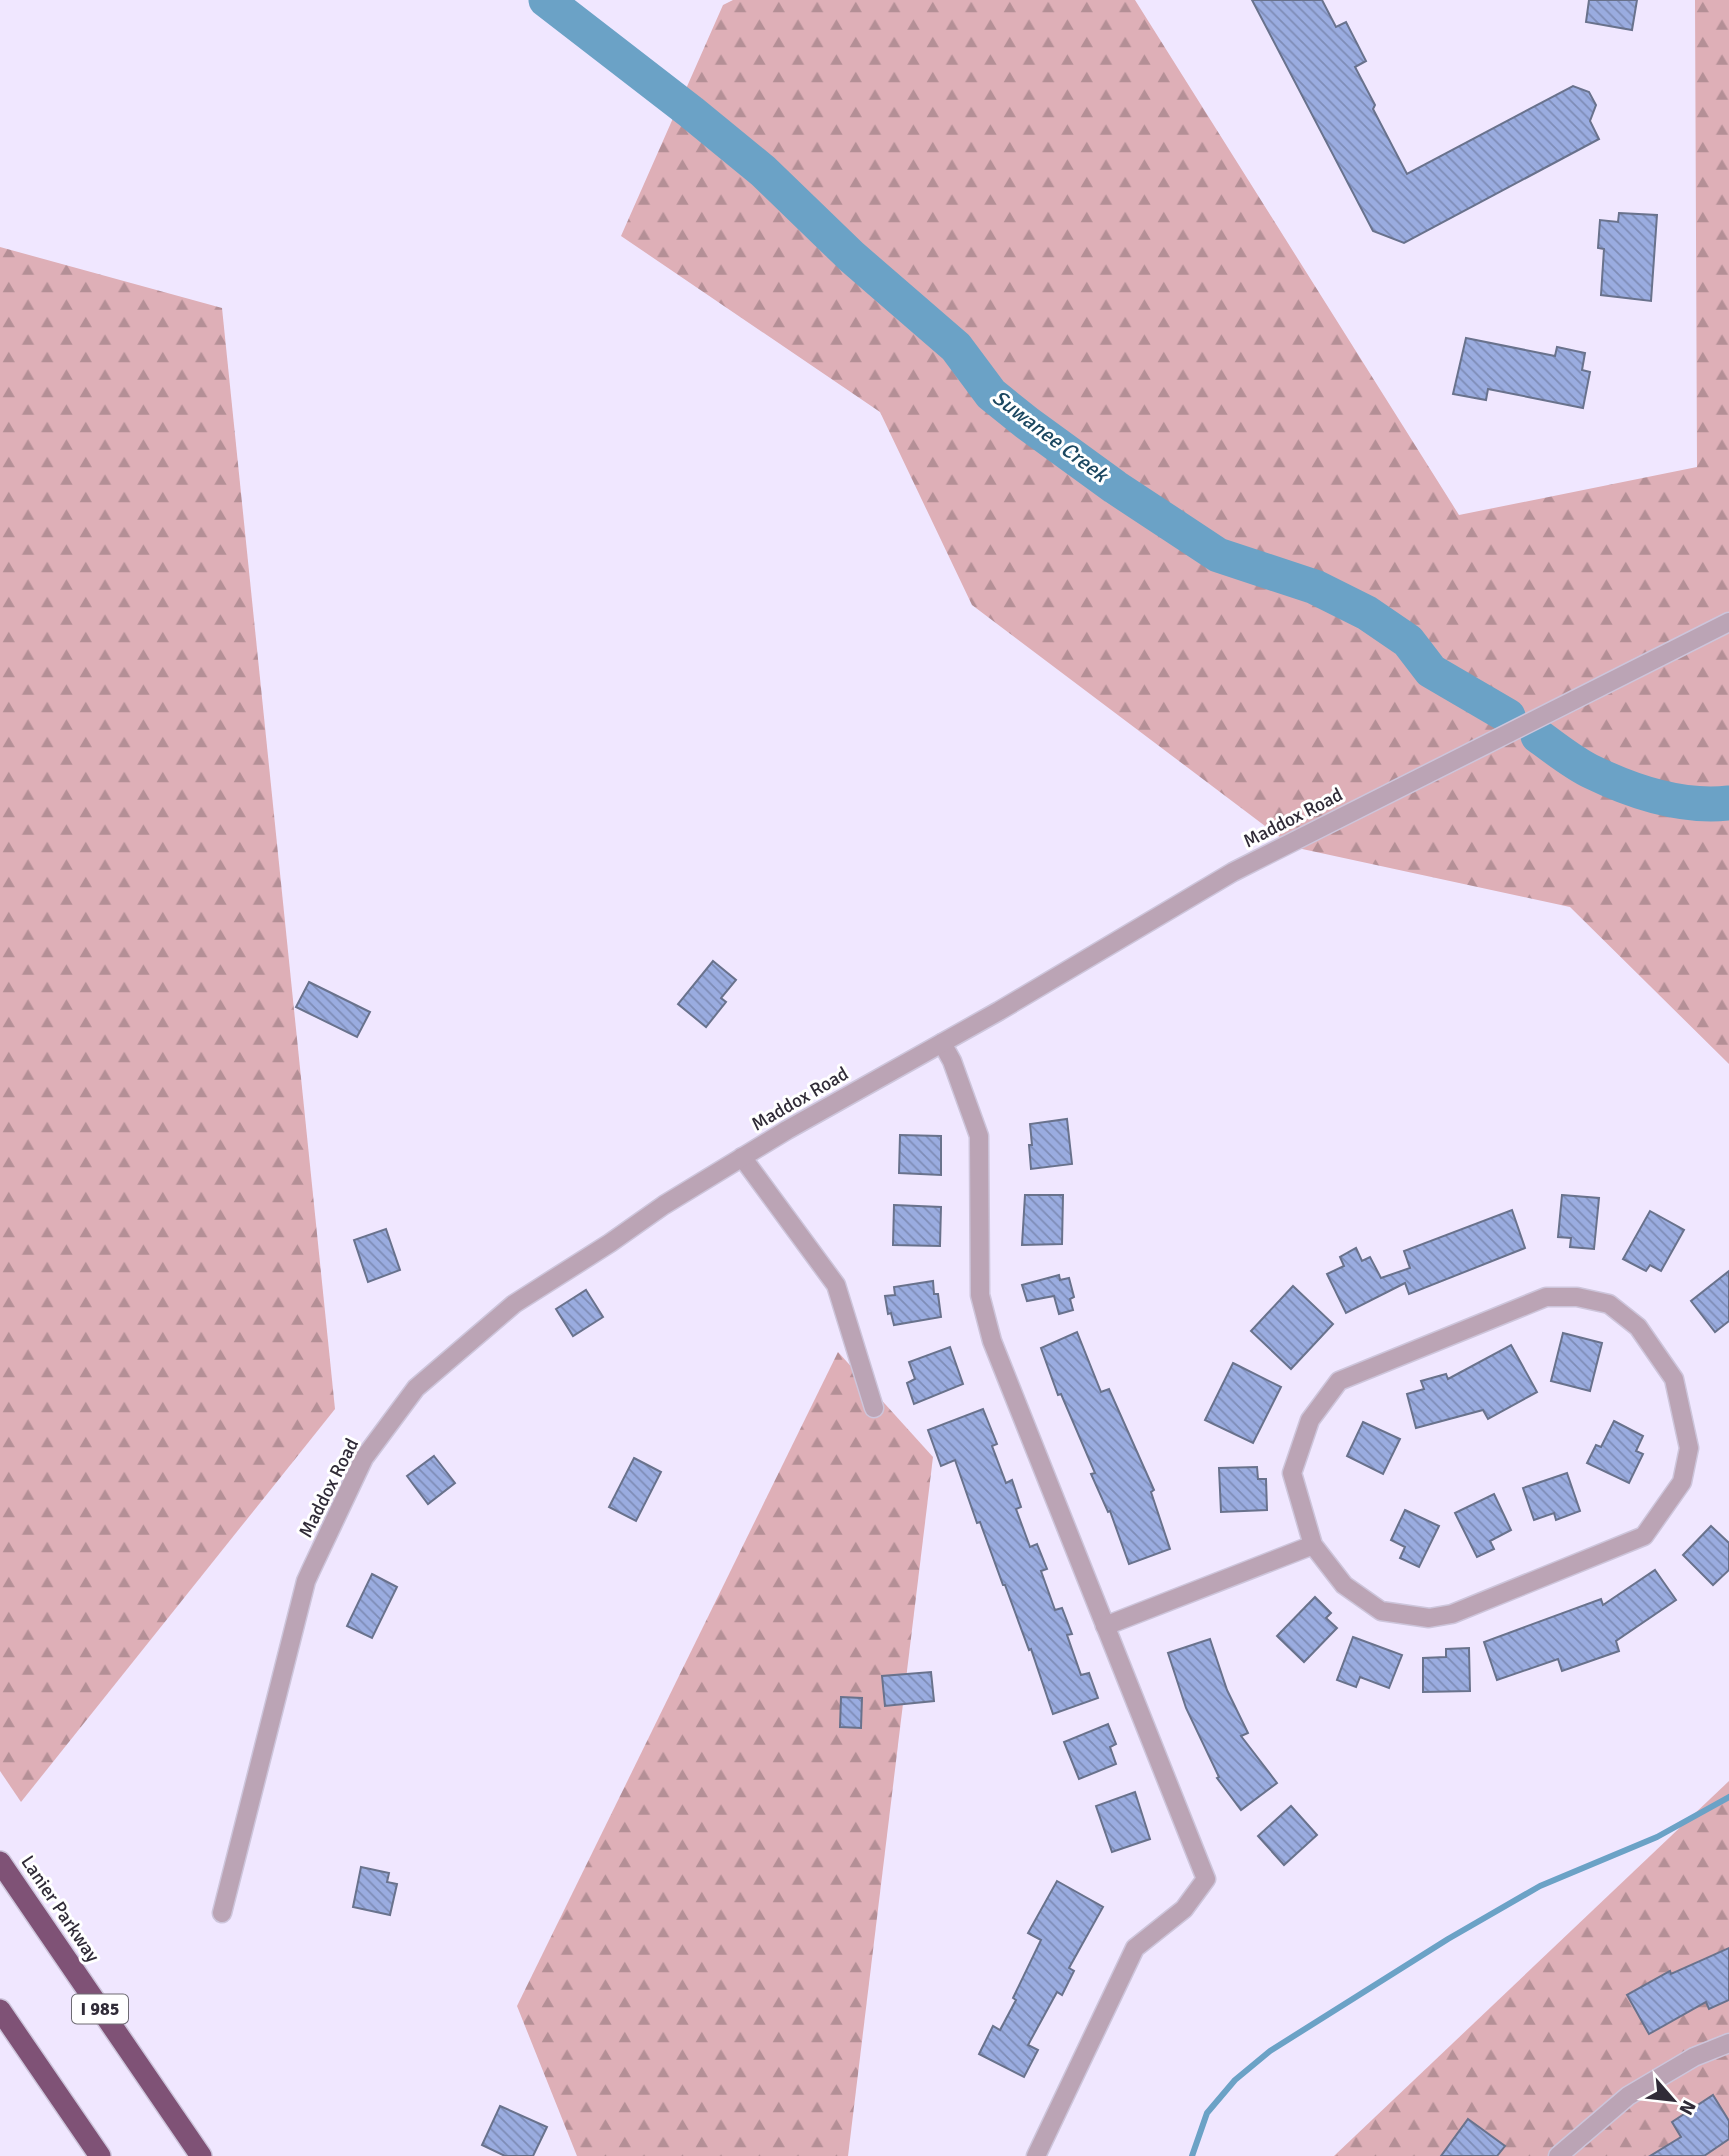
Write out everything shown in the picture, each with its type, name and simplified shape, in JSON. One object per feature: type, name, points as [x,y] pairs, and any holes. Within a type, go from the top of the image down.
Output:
[{"type":"highway","name":"Lanier Parkway","points":[[0,1862],[201,2156]]},
{"type":"highway","points":[[0,2010],[100,2156]]},
{"type":"street","name":"Maddox Road","points":[[222,1913],[306,1581],[364,1458],[416,1388],[514,1304],[664,1205],[786,1130],[942,1043],[1233,872],[1729,622]]},
{"type":"street","points":[[942,1043],[952,1061],[979,1136],[981,1295],[992,1341],[1206,1879],[1184,1909],[1135,1948],[1036,2156]]},
{"type":"street","points":[[742,1157],[836,1285],[874,1408]]},
{"type":"street","points":[[1546,1297],[1577,1297],[1609,1304],[1638,1327],[1674,1379],[1689,1448],[1682,1482],[1644,1536],[1452,1614],[1429,1618],[1381,1611],[1344,1585],[1313,1545],[1292,1473],[1310,1420],[1339,1381],[1546,1297]]},
{"type":"street","points":[[1105,1626],[1313,1545]]},
{"type":"street","points":[[1558,2156],[1628,2096],[1693,2057],[1729,2043]]},
{"type":"green space","points":[[733,0],[1135,0],[1459,515],[1697,467],[1695,0],[1729,0],[1729,1064],[1570,907],[1293,847],[972,605],[880,412],[621,236],[723,5]]},
{"type":"green space","points":[[0,247],[222,308],[335,1409],[21,1802],[0,1771]]},
{"type":"green space","points":[[838,1352],[933,1457],[848,2156],[577,2156],[517,2006]]},
{"type":"green space","points":[[1729,1781],[1729,2156],[1334,2156]]},
{"type":"building","points":[[1252,0],[1322,0],[1336,27],[1346,22],[1366,61],[1355,67],[1375,105],[1373,109],[1407,174],[1573,86],[1589,92],[1596,105],[1590,121],[1599,139],[1404,243],[1373,231]]},
{"type":"building","points":[[1589,0],[1637,0],[1632,30],[1586,22]]},
{"type":"building","points":[[1619,213],[1657,215],[1651,301],[1601,295],[1604,249],[1598,248],[1600,220],[1618,222]]},
{"type":"building","points":[[1466,338],[1555,356],[1557,347],[1585,353],[1582,370],[1590,372],[1583,408],[1488,389],[1486,400],[1453,394]]},
{"type":"building","points":[[713,961],[736,980],[721,998],[726,1002],[706,1027],[678,1004]]},
{"type":"building","points":[[309,982],[370,1012],[357,1037],[296,1007]]},
{"type":"building","points":[[1067,1119],[1072,1164],[1031,1169],[1030,1124]]},
{"type":"building","points":[[900,1135],[941,1136],[941,1175],[899,1173]]},
{"type":"building","points":[[1025,1195],[1063,1195],[1062,1244],[1022,1245]]},
{"type":"building","points":[[1562,1195],[1599,1198],[1594,1249],[1570,1247],[1571,1238],[1558,1237]]},
{"type":"building","points":[[894,1205],[941,1207],[940,1246],[893,1245]]},
{"type":"building","points":[[1512,1210],[1525,1248],[1409,1294],[1405,1283],[1346,1313],[1327,1274],[1344,1266],[1340,1257],[1356,1248],[1362,1261],[1370,1257],[1381,1278],[1410,1268],[1404,1251]]},
{"type":"building","points":[[1650,1211],[1684,1230],[1661,1271],[1650,1265],[1646,1271],[1623,1259]]},
{"type":"building","points":[[386,1229],[400,1270],[368,1282],[354,1240]]},
{"type":"building","points":[[1729,1271],[1729,1321],[1715,1332],[1691,1301]]},
{"type":"building","points":[[1059,1275],[1060,1280],[1069,1278],[1074,1297],[1070,1299],[1073,1310],[1059,1314],[1054,1296],[1027,1301],[1022,1285]]},
{"type":"building","points":[[933,1281],[941,1317],[894,1325],[891,1313],[888,1314],[885,1296],[895,1295],[894,1287]]},
{"type":"building","points":[[1293,1286],[1333,1324],[1291,1369],[1251,1331]]},
{"type":"building","points":[[586,1290],[603,1317],[573,1336],[556,1309]]},
{"type":"building","points":[[1077,1332],[1101,1392],[1109,1389],[1154,1490],[1151,1492],[1170,1549],[1129,1564],[1110,1511],[1108,1512],[1091,1474],[1095,1473],[1061,1394],[1058,1395],[1041,1348]]},
{"type":"building","points":[[1563,1333],[1602,1343],[1590,1391],[1551,1381]]},
{"type":"building","points":[[1511,1345],[1537,1392],[1488,1419],[1483,1410],[1416,1428],[1407,1394],[1424,1389],[1421,1381],[1446,1374],[1448,1379]]},
{"type":"building","points":[[950,1347],[963,1384],[914,1404],[907,1383],[915,1379],[909,1362]]},
{"type":"building","points":[[1233,1363],[1281,1387],[1253,1443],[1205,1420]]},
{"type":"building","points":[[983,1409],[997,1444],[992,1446],[1006,1483],[1012,1480],[1021,1507],[1016,1509],[1030,1547],[1037,1544],[1047,1569],[1041,1571],[1055,1610],[1062,1608],[1072,1634],[1067,1635],[1081,1675],[1089,1673],[1098,1698],[1053,1714],[1031,1649],[1029,1650],[980,1522],[977,1523],[955,1460],[941,1466],[928,1430]]},
{"type":"building","points":[[1614,1421],[1643,1436],[1636,1451],[1643,1454],[1629,1483],[1587,1463],[1596,1445],[1601,1447]]},
{"type":"building","points":[[1363,1422],[1400,1439],[1383,1474],[1347,1456]]},
{"type":"building","points":[[434,1456],[455,1483],[428,1504],[407,1476]]},
{"type":"building","points":[[634,1458],[661,1472],[636,1521],[609,1507]]},
{"type":"building","points":[[1257,1467],[1258,1479],[1266,1479],[1267,1510],[1221,1512],[1219,1468]]},
{"type":"building","points":[[1567,1473],[1580,1511],[1556,1520],[1554,1513],[1534,1520],[1523,1488]]},
{"type":"building","points":[[1494,1494],[1511,1530],[1490,1541],[1494,1549],[1477,1557],[1455,1513]]},
{"type":"building","points":[[1405,1510],[1439,1526],[1419,1567],[1400,1558],[1405,1547],[1391,1540]]},
{"type":"building","points":[[1711,1526],[1729,1543],[1729,1570],[1713,1585],[1683,1555]]},
{"type":"building","points":[[1655,1570],[1676,1600],[1616,1641],[1619,1651],[1562,1671],[1558,1659],[1497,1680],[1484,1642],[1601,1599],[1603,1605]]},
{"type":"building","points":[[372,1574],[397,1587],[372,1638],[347,1626]]},
{"type":"building","points":[[1315,1597],[1331,1613],[1326,1618],[1337,1628],[1304,1662],[1277,1636]]},
{"type":"building","points":[[1353,1637],[1402,1655],[1389,1688],[1360,1677],[1356,1687],[1337,1680]]},
{"type":"building","points":[[1210,1639],[1227,1690],[1248,1733],[1241,1736],[1277,1783],[1241,1810],[1217,1778],[1219,1777],[1186,1708],[1168,1653]]},
{"type":"building","points":[[1469,1648],[1470,1691],[1423,1692],[1423,1658],[1446,1657],[1446,1649]]},
{"type":"building","points":[[931,1672],[934,1701],[885,1706],[882,1676]]},
{"type":"building","points":[[841,1697],[862,1698],[861,1728],[840,1727]]},
{"type":"building","points":[[1108,1724],[1116,1744],[1110,1747],[1116,1764],[1079,1779],[1064,1742]]},
{"type":"building","points":[[1135,1792],[1150,1839],[1112,1852],[1096,1806]]},
{"type":"building","points":[[1291,1806],[1317,1835],[1284,1865],[1258,1836]]},
{"type":"building","points":[[361,1867],[389,1873],[387,1882],[397,1884],[390,1915],[353,1907]]},
{"type":"building","points":[[1057,1881],[1103,1907],[1069,1968],[1074,1971],[1062,1995],[1057,1992],[1028,2045],[1038,2050],[1024,2077],[979,2054],[993,2026],[1000,2030],[1016,2000],[1013,1998],[1041,1940],[1028,1933]]},
{"type":"building","points":[[1729,1948],[1729,2000],[1709,2009],[1706,2002],[1649,2034],[1627,1995],[1670,1971],[1671,1974]]},
{"type":"building","points":[[1713,2095],[1729,2121],[1729,2139],[1704,2156],[1650,2156],[1681,2137],[1672,2122]]},
{"type":"building","points":[[500,2106],[547,2127],[533,2156],[505,2156],[482,2145]]},
{"type":"building","points":[[1468,2119],[1505,2146],[1497,2156],[1441,2156]]},
{"type":"waterway","name":"Suwanee Creek","points":[[546,0],[763,171],[852,257],[956,347],[991,394],[1027,423],[1115,487],[1218,555],[1315,587],[1367,613],[1408,641],[1431,671],[1508,716]]},
{"type":"waterway","name":"Suwanee Creek","points":[[1538,736],[1571,760],[1624,786],[1676,801],[1729,803]]},
{"type":"waterway","points":[[1192,2156],[1207,2113],[1235,2080],[1270,2051],[1448,1939],[1540,1886],[1657,1837],[1729,1797]]}]
